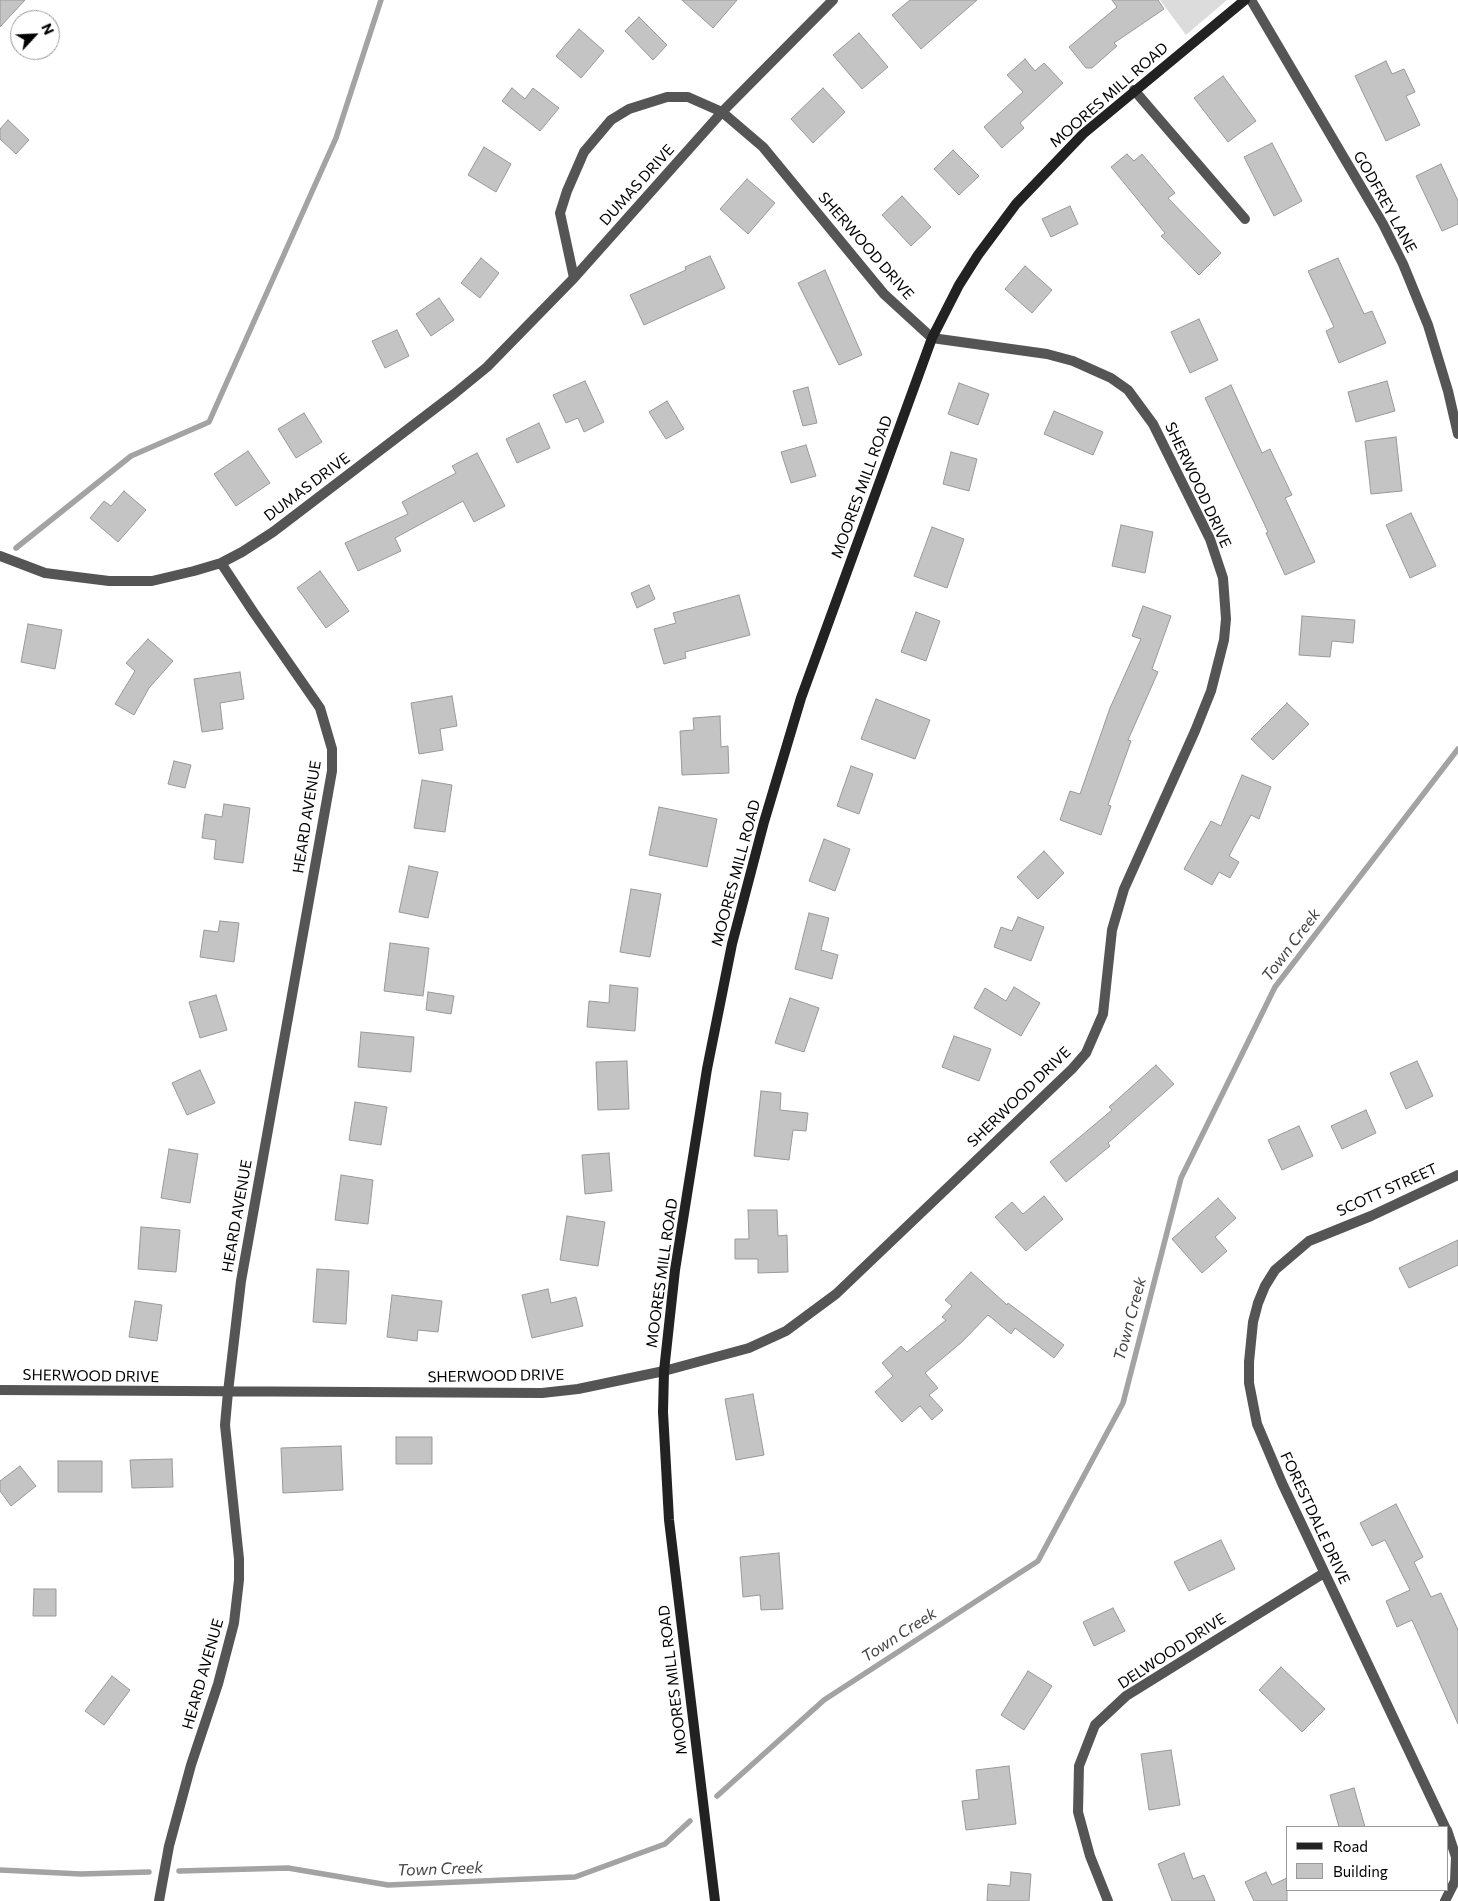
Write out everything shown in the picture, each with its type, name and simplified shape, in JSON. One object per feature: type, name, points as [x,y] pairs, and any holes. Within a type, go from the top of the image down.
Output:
[{"type":"street","name":"DUMAS DRIVE","points":[[0,556],[45,573],[109,581],[152,580],[194,571],[221,562],[242,552],[274,532],[488,367],[574,278],[722,112],[833,0]]},
{"type":"street","name":"MOORES MILL ROAD","points":[[715,1901],[669,1520],[663,1412],[664,1371],[675,1270],[707,1069],[732,944],[759,841],[801,698],[932,338],[959,285],[978,255],[1016,204],[1083,134],[1245,0]]},
{"type":"street","name":"GODFREY LANE","points":[[1251,0],[1382,224],[1403,264],[1428,325],[1448,391],[1458,434]]},
{"type":"street","points":[[1134,90],[1245,219]]},
{"type":"street","points":[[574,278],[560,213],[567,191],[584,152],[611,120],[629,109],[667,97],[688,97],[722,112]]},
{"type":"street","name":"SHERWOOD DRIVE","points":[[0,1390],[542,1392],[578,1389],[664,1371],[749,1348],[786,1331],[836,1294],[1072,1069],[1086,1053],[1103,1014],[1112,930],[1124,889],[1195,732],[1211,691],[1224,640],[1226,619],[1223,578],[1210,539],[1153,424],[1128,390],[1111,378],[1074,361],[1047,354],[932,338],[884,294],[763,147],[722,112]]},
{"type":"street","name":"HEARD AVENUE","points":[[159,1901],[168,1846],[218,1684],[234,1623],[239,1580],[239,1559],[225,1425],[228,1392],[241,1281],[332,772],[332,749],[320,708],[254,614],[221,562]]},
{"type":"street","name":"SCOTT STREET","points":[[1328,1232],[1371,1216],[1458,1175]]},
{"type":"street","name":"FORESTDALE DRIVE","points":[[1328,1232],[1309,1241],[1276,1270],[1265,1286],[1258,1303],[1253,1322],[1249,1362],[1249,1383],[1257,1424],[1282,1483],[1445,1826]]},
{"type":"street","name":"DELWOOD DRIVE","points":[[1108,1901],[1090,1856],[1078,1812],[1079,1766],[1096,1725],[1126,1696],[1324,1573]]},
{"type":"street","name":"FORESTDALE DRIVE","points":[[1445,1901],[1455,1881],[1456,1857],[1448,1835]]},
{"type":"shaded area","points":[[1160,0],[1227,0],[1186,35]]},
{"type":"building","points":[[0,0],[25,0],[16,10],[10,10],[10,16],[0,27]]},
{"type":"building","points":[[682,0],[737,0],[713,28]]},
{"type":"building","points":[[910,0],[977,0],[921,49],[892,15]]},
{"type":"building","points":[[1112,0],[1158,0],[1164,9],[1114,43],[1117,46],[1092,68],[1086,68],[1069,47],[1117,7]]},
{"type":"building","points":[[639,17],[667,45],[653,60],[625,31]]},
{"type":"building","points":[[579,29],[604,51],[581,78],[556,56]]},
{"type":"building","points":[[859,33],[888,67],[862,89],[833,55]]},
{"type":"building","points":[[1025,59],[1035,71],[1044,63],[1063,83],[1020,123],[1024,128],[1002,148],[984,127],[1023,92],[1007,75]]},
{"type":"building","points":[[1386,61],[1392,74],[1404,69],[1415,92],[1406,96],[1420,125],[1386,141],[1355,76]]},
{"type":"building","points":[[1223,76],[1256,121],[1228,142],[1194,98]]},
{"type":"building","points":[[512,88],[525,99],[533,88],[559,108],[540,131],[502,101]]},
{"type":"building","points":[[823,88],[845,112],[813,143],[791,119]]},
{"type":"building","points":[[8,120],[29,140],[16,154],[0,139],[0,129]]},
{"type":"building","points":[[1272,143],[1302,201],[1274,216],[1244,157]]},
{"type":"building","points":[[484,147],[511,164],[496,192],[468,175]]},
{"type":"building","points":[[953,150],[979,176],[959,195],[934,169]]},
{"type":"building","points":[[1127,154],[1134,161],[1142,154],[1175,193],[1168,198],[1221,253],[1199,275],[1161,236],[1165,233],[1111,167]]},
{"type":"building","points":[[1441,164],[1458,201],[1458,224],[1442,231],[1416,176]]},
{"type":"building","points":[[747,179],[775,203],[748,234],[720,209]]},
{"type":"building","points":[[902,196],[931,227],[911,246],[882,215]]},
{"type":"building","points":[[1070,206],[1078,224],[1051,237],[1042,219]]},
{"type":"building","points":[[710,256],[725,288],[644,325],[630,295],[686,270],[685,267]]},
{"type":"building","points":[[481,258],[499,273],[480,298],[461,283]]},
{"type":"building","points":[[1338,258],[1364,314],[1372,311],[1386,343],[1339,363],[1326,331],[1334,327],[1308,271]]},
{"type":"building","points":[[1025,266],[1052,290],[1032,313],[1005,289]]},
{"type":"building","points":[[825,270],[862,355],[839,365],[798,283]]},
{"type":"building","points":[[439,298],[454,320],[431,336],[416,314]]},
{"type":"building","points":[[1199,319],[1218,360],[1190,373],[1171,332]]},
{"type":"building","points":[[397,330],[409,356],[385,368],[372,341]]},
{"type":"building","points":[[585,381],[604,422],[584,432],[578,418],[566,423],[553,395]]},
{"type":"building","points":[[1387,381],[1395,411],[1356,422],[1348,392]]},
{"type":"building","points":[[959,383],[989,394],[978,425],[948,414]]},
{"type":"building","points":[[1231,385],[1262,453],[1270,449],[1292,495],[1285,498],[1315,562],[1285,575],[1266,533],[1268,532],[1205,398]]},
{"type":"building","points":[[808,387],[817,423],[803,426],[793,391]]},
{"type":"building","points":[[667,401],[684,429],[666,439],[649,412]]},
{"type":"building","points":[[1054,411],[1103,432],[1093,455],[1044,434]]},
{"type":"building","points":[[304,413],[322,442],[296,458],[278,429]]},
{"type":"building","points":[[539,423],[550,448],[517,463],[506,439]]},
{"type":"building","points":[[1396,437],[1402,491],[1371,494],[1365,441]]},
{"type":"building","points":[[806,445],[816,476],[791,483],[781,452]]},
{"type":"building","points":[[248,451],[270,483],[236,506],[214,474]]},
{"type":"building","points":[[951,452],[977,459],[969,491],[943,484]]},
{"type":"building","points":[[477,453],[505,506],[474,522],[463,501],[395,538],[401,551],[358,571],[345,543],[408,514],[402,502],[456,473],[452,466]]},
{"type":"building","points":[[124,491],[146,510],[118,542],[90,518],[104,501],[111,506]]},
{"type":"building","points":[[1411,513],[1436,566],[1410,578],[1386,525]]},
{"type":"building","points":[[1121,525],[1153,532],[1145,573],[1112,566]]},
{"type":"building","points":[[932,527],[964,539],[947,588],[914,576]]},
{"type":"building","points":[[320,571],[349,611],[326,628],[297,588]]},
{"type":"building","points":[[649,585],[655,599],[637,608],[631,593]]},
{"type":"building","points":[[739,595],[750,635],[685,652],[686,658],[664,664],[654,629],[676,623],[673,613]]},
{"type":"building","points":[[1143,606],[1171,616],[1152,669],[1158,672],[1128,740],[1131,741],[1108,805],[1111,806],[1101,835],[1060,820],[1070,791],[1080,794],[1110,708],[1141,639],[1132,636]]},
{"type":"building","points":[[916,612],[940,621],[926,661],[901,652]]},
{"type":"building","points":[[1302,616],[1355,620],[1353,643],[1332,641],[1330,657],[1299,655]]},
{"type":"building","points":[[28,624],[62,630],[55,669],[21,662]]},
{"type":"building","points":[[148,639],[173,661],[149,688],[134,715],[115,704],[135,671],[126,663]]},
{"type":"building","points":[[240,672],[244,699],[220,703],[223,729],[202,732],[194,679]]},
{"type":"building","points":[[452,696],[457,726],[440,729],[443,750],[419,754],[411,703]]},
{"type":"building","points":[[876,699],[930,720],[915,759],[861,739]]},
{"type":"building","points":[[1287,703],[1309,724],[1273,760],[1251,739]]},
{"type":"building","points":[[720,716],[721,747],[728,746],[729,773],[682,775],[680,731],[694,730],[693,718]]},
{"type":"building","points":[[174,761],[191,765],[185,788],[168,784]]},
{"type":"building","points":[[851,766],[873,774],[859,814],[837,806]]},
{"type":"building","points":[[1242,775],[1271,787],[1259,819],[1251,815],[1229,856],[1239,862],[1230,878],[1219,872],[1212,885],[1184,869],[1211,821],[1221,826]]},
{"type":"building","points":[[422,780],[452,785],[445,832],[414,828]]},
{"type":"building","points":[[224,804],[250,808],[243,863],[214,859],[216,840],[202,838],[205,814],[222,817]]},
{"type":"building","points":[[659,807],[717,819],[707,867],[649,855]]},
{"type":"building","points":[[824,839],[850,849],[835,891],[809,881]]},
{"type":"building","points":[[1044,851],[1064,873],[1038,899],[1017,877]]},
{"type":"building","points":[[409,866],[438,872],[428,918],[399,912]]},
{"type":"building","points":[[631,889],[661,894],[650,957],[620,952]]},
{"type":"building","points":[[809,913],[829,918],[821,950],[838,955],[832,979],[795,969]]},
{"type":"building","points":[[1018,917],[1044,927],[1031,961],[994,947],[1001,927],[1012,931]]},
{"type":"building","points":[[220,921],[239,923],[234,962],[200,957],[204,930],[218,932]]},
{"type":"building","points":[[390,943],[429,948],[423,996],[384,991]]},
{"type":"building","points":[[610,985],[638,988],[635,1031],[587,1027],[589,1001],[609,1003]]},
{"type":"building","points":[[1014,987],[1040,1003],[1021,1036],[974,1008],[985,988],[1006,1001]]},
{"type":"building","points":[[428,992],[454,996],[451,1014],[426,1010]]},
{"type":"building","points":[[216,995],[227,1030],[200,1038],[189,1002]]},
{"type":"building","points":[[790,998],[819,1008],[804,1052],[775,1043]]},
{"type":"building","points":[[361,1032],[414,1037],[411,1072],[358,1067]]},
{"type":"building","points":[[954,1036],[991,1049],[979,1081],[942,1067]]},
{"type":"building","points":[[627,1061],[629,1109],[598,1110],[596,1062]]},
{"type":"building","points":[[1417,1061],[1433,1096],[1406,1109],[1390,1073]]},
{"type":"building","points":[[1156,1065],[1174,1084],[1108,1143],[1110,1146],[1066,1182],[1050,1162],[1112,1110],[1109,1107]]},
{"type":"building","points":[[200,1070],[215,1103],[187,1115],[172,1083]]},
{"type":"building","points":[[761,1091],[781,1093],[780,1110],[808,1113],[806,1131],[793,1130],[789,1160],[754,1156]]},
{"type":"building","points":[[355,1102],[387,1107],[381,1145],[349,1140]]},
{"type":"building","points":[[1366,1110],[1376,1133],[1342,1149],[1331,1126]]},
{"type":"building","points":[[1299,1126],[1313,1156],[1282,1170],[1268,1140]]},
{"type":"building","points":[[169,1149],[198,1154],[190,1203],[161,1198]]},
{"type":"building","points":[[609,1153],[612,1191],[585,1194],[582,1155]]},
{"type":"building","points":[[341,1175],[373,1180],[368,1224],[335,1220]]},
{"type":"building","points":[[1044,1196],[1063,1219],[1026,1251],[995,1217],[1012,1202],[1023,1214]]},
{"type":"building","points":[[1218,1198],[1236,1218],[1215,1237],[1227,1251],[1202,1273],[1172,1239]]},
{"type":"building","points":[[748,1210],[777,1210],[778,1236],[787,1235],[788,1272],[758,1273],[758,1259],[735,1259],[735,1239],[749,1239]]},
{"type":"building","points":[[567,1216],[605,1222],[598,1266],[560,1260]]},
{"type":"building","points":[[141,1227],[180,1230],[176,1272],[138,1269]]},
{"type":"building","points":[[1458,1240],[1458,1265],[1409,1288],[1399,1268]]},
{"type":"building","points":[[317,1269],[349,1271],[346,1324],[313,1322]]},
{"type":"building","points":[[971,1272],[1007,1305],[1008,1303],[1064,1345],[1054,1358],[1015,1328],[1011,1334],[988,1315],[962,1342],[925,1373],[938,1388],[929,1395],[943,1410],[932,1420],[920,1406],[902,1422],[875,1392],[893,1376],[882,1363],[901,1346],[907,1352],[946,1320],[942,1317],[952,1306],[945,1300]]},
{"type":"building","points":[[548,1289],[551,1303],[576,1297],[583,1326],[532,1338],[522,1295]]},
{"type":"building","points":[[392,1295],[442,1301],[438,1332],[418,1330],[417,1341],[387,1337]]},
{"type":"building","points":[[135,1301],[162,1305],[157,1341],[129,1337]]},
{"type":"building","points":[[753,1394],[764,1455],[736,1460],[725,1399]]},
{"type":"building","points":[[396,1437],[432,1437],[432,1464],[396,1464]]},
{"type":"building","points":[[341,1446],[343,1490],[283,1493],[281,1448]]},
{"type":"building","points":[[172,1459],[173,1487],[132,1488],[130,1460]]},
{"type":"building","points":[[58,1461],[102,1461],[102,1492],[58,1492]]},
{"type":"building","points":[[20,1466],[36,1486],[11,1506],[0,1491],[0,1481]]},
{"type":"building","points":[[1396,1504],[1423,1557],[1414,1562],[1431,1597],[1441,1593],[1458,1630],[1458,1724],[1412,1620],[1397,1627],[1386,1601],[1410,1590],[1385,1540],[1372,1546],[1360,1523]]},
{"type":"building","points":[[1221,1540],[1235,1569],[1189,1591],[1174,1562]]},
{"type":"building","points":[[779,1553],[783,1609],[761,1610],[760,1595],[743,1597],[740,1557]]},
{"type":"building","points":[[34,1589],[56,1589],[56,1616],[33,1616]]},
{"type":"building","points":[[1113,1608],[1125,1631],[1094,1646],[1083,1622]]},
{"type":"building","points":[[1281,1667],[1325,1709],[1302,1732],[1259,1690]]},
{"type":"building","points":[[1028,1671],[1052,1686],[1024,1730],[1001,1715]]},
{"type":"building","points":[[112,1676],[130,1690],[104,1725],[85,1711]]},
{"type":"building","points":[[1171,1750],[1180,1805],[1149,1810],[1141,1754]]},
{"type":"building","points":[[1009,1766],[1016,1824],[966,1830],[962,1801],[979,1799],[976,1770]]},
{"type":"building","points":[[1354,1788],[1365,1826],[1339,1826],[1330,1795]]},
{"type":"building","points":[[1184,1853],[1193,1879],[1204,1875],[1215,1901],[1172,1901],[1158,1864]]},
{"type":"building","points":[[1011,1872],[1031,1874],[1029,1901],[987,1901],[988,1884],[1010,1886]]},
{"type":"building","points":[[1266,1872],[1272,1885],[1286,1878],[1287,1901],[1254,1901],[1245,1882]]},
{"type":"waterway","points":[[16,548],[131,456],[209,422],[336,138],[381,0]]},
{"type":"waterway","name":"Town Creek","points":[[717,1796],[824,1700],[1038,1561],[1123,1403],[1181,1178],[1275,987],[1458,749]]},
{"type":"waterway","name":"Town Creek","points":[[179,1871],[288,1868],[388,1885],[575,1877],[665,1844],[690,1821]]},
{"type":"waterway","name":"Town Creek","points":[[0,1870],[81,1874],[149,1872]]}]
